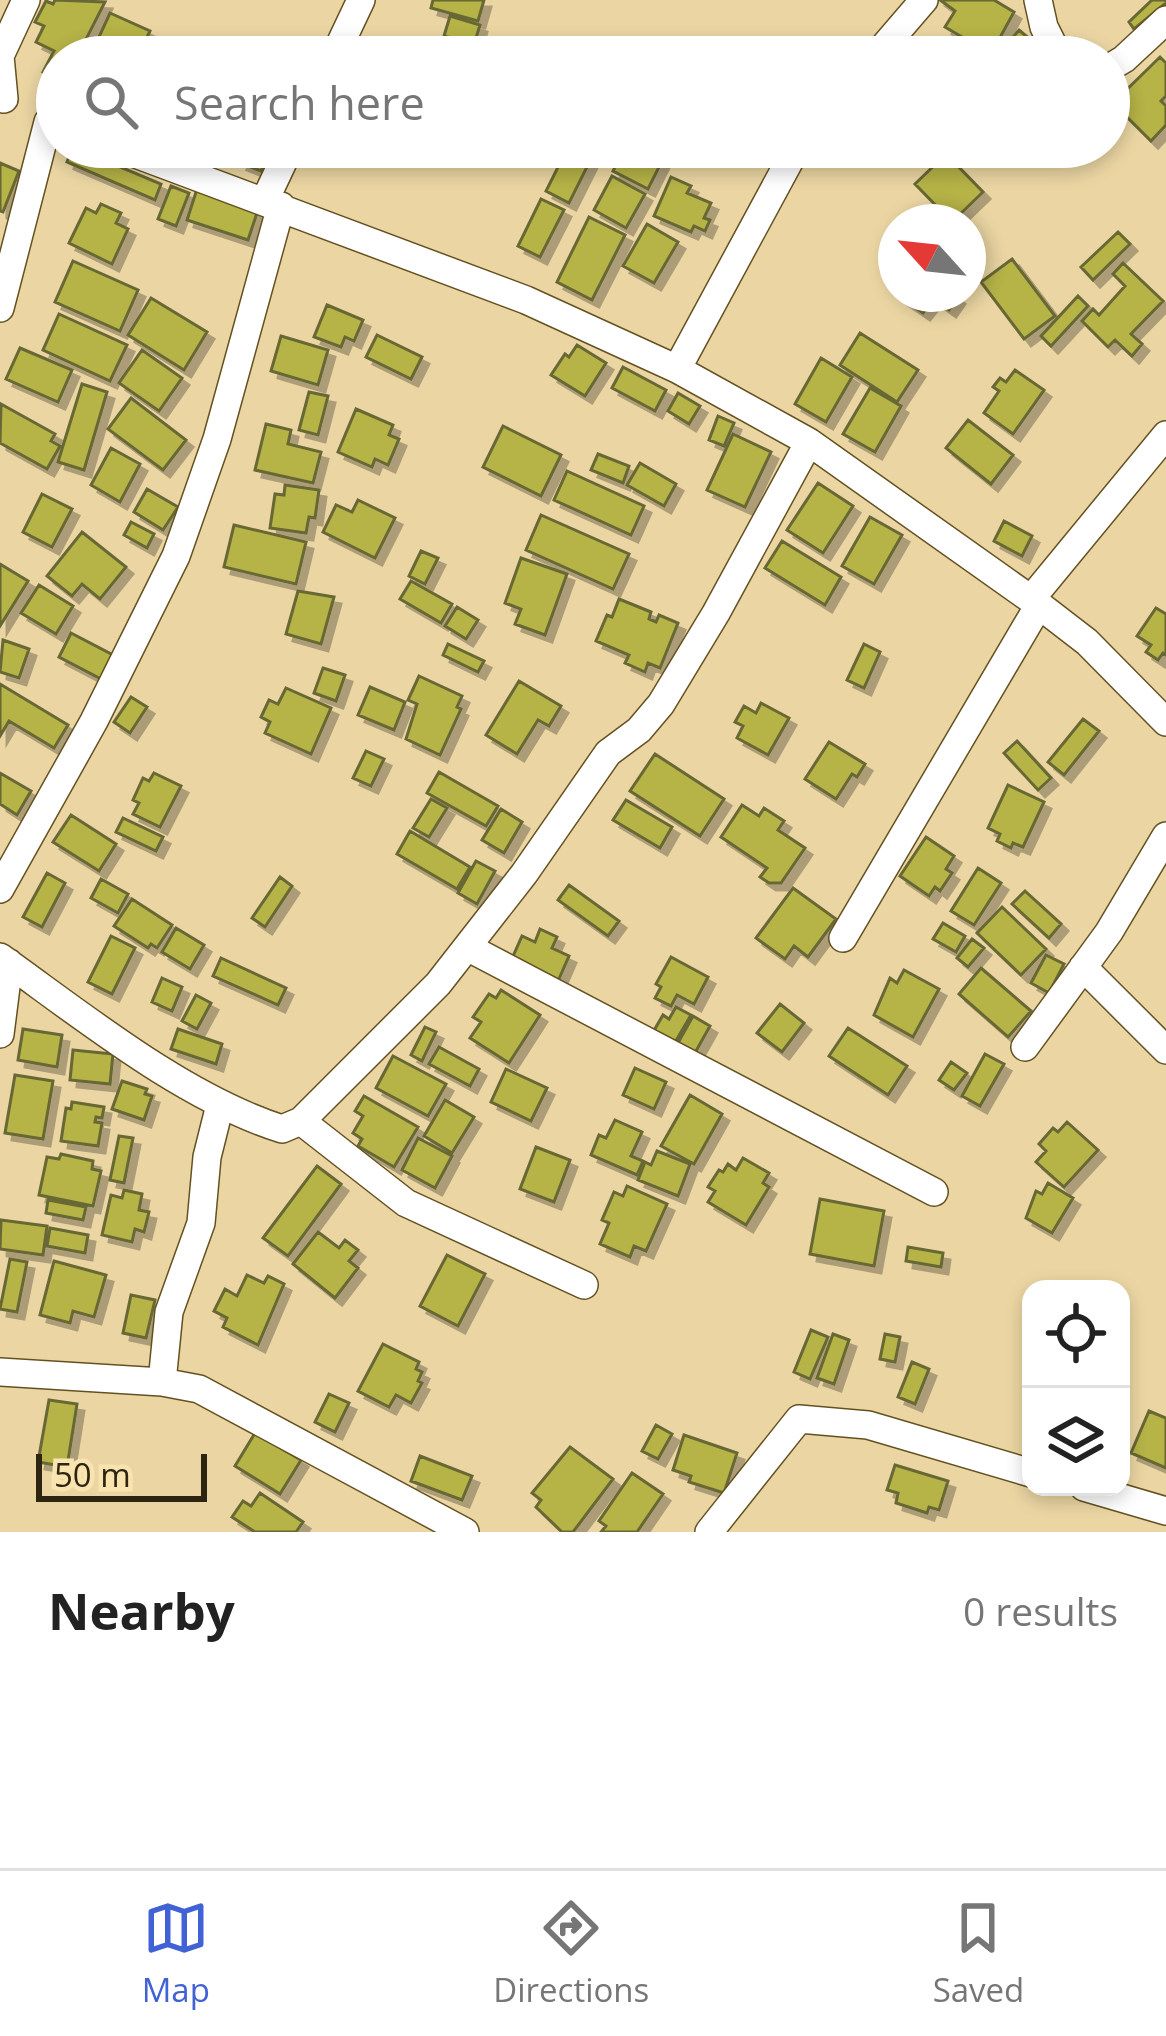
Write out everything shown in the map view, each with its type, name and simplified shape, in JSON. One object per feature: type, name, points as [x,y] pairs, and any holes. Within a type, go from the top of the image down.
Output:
[{"type":"street","points":[[26,0],[0,57],[2,98],[36,116]]},
{"type":"street","points":[[344,36],[361,0]]},
{"type":"street","points":[[892,36],[924,0]]},
{"type":"street","points":[[1038,0],[1048,36]]},
{"type":"street","points":[[1130,50],[1166,20]]},
{"type":"street","points":[[0,308],[40,168]]},
{"type":"street","points":[[176,168],[526,300],[677,369],[809,442],[1087,642],[1166,722]]},
{"type":"street","points":[[0,890],[94,721],[176,556],[217,439],[284,168]]},
{"type":"street","points":[[677,369],[786,168]]},
{"type":"street","points":[[843,938],[1035,602],[1166,436]]},
{"type":"street","points":[[4,960],[220,1105],[282,1129],[301,1121],[469,947],[608,753],[639,730],[661,704],[809,442]]},
{"type":"street","points":[[1025,1047],[1109,932],[1166,836]]},
{"type":"street","points":[[469,947],[934,1192]]},
{"type":"street","points":[[0,1034],[4,960]]},
{"type":"street","points":[[1083,967],[1166,1050]]},
{"type":"street","points":[[161,1382],[170,1312],[201,1222],[207,1157],[220,1105]]},
{"type":"street","points":[[301,1121],[406,1203],[584,1285]]},
{"type":"street","points":[[0,1372],[161,1382],[199,1389],[465,1532]]},
{"type":"street","points":[[710,1532],[799,1419],[868,1425],[1022,1471]]},
{"type":"street","points":[[1116,1496],[1166,1510]]},
{"type":"building","points":[[55,0],[105,2],[88,36],[39,36],[44,26],[35,22],[46,1],[53,4]]},
{"type":"building","points":[[433,0],[484,0],[478,21],[431,8]]},
{"type":"building","points":[[940,0],[994,0],[1014,12],[1001,36],[960,36],[945,27],[955,11]]},
{"type":"building","points":[[1152,0],[1166,3],[1134,29],[1129,22]]},
{"type":"building","points":[[110,13],[150,31],[148,36],[99,36]]},
{"type":"building","points":[[450,16],[480,25],[477,36],[444,36]]},
{"type":"building","points":[[1160,57],[1166,63],[1166,96],[1161,101],[1166,106],[1166,125],[1151,141],[1130,120],[1130,86]]},
{"type":"building","points":[[0,163],[19,171],[3,212],[0,211]]},
{"type":"building","points":[[81,168],[123,168],[161,184],[155,200]]},
{"type":"building","points":[[558,168],[586,168],[569,203],[546,191]]},
{"type":"building","points":[[614,168],[658,168],[648,189]]},
{"type":"building","points":[[932,168],[960,168],[983,192],[971,204],[934,204],[915,184]]},
{"type":"building","points":[[612,176],[645,194],[626,228],[594,210]]},
{"type":"building","points":[[671,177],[691,186],[687,193],[711,203],[704,218],[710,220],[705,231],[694,226],[691,232],[654,216]]},
{"type":"building","points":[[171,186],[189,193],[176,226],[158,219]]},
{"type":"building","points":[[197,189],[258,210],[248,240],[187,220]]},
{"type":"building","points":[[541,199],[564,210],[540,257],[518,246]]},
{"type":"building","points":[[101,204],[121,213],[116,223],[128,229],[112,264],[69,243],[86,208],[96,213]]},
{"type":"building","points":[[589,217],[625,235],[592,300],[557,282]]},
{"type":"building","points":[[647,224],[678,242],[654,283],[623,266]]},
{"type":"building","points":[[1118,232],[1130,244],[1093,280],[1081,267]]},
{"type":"building","points":[[1012,259],[1055,316],[1024,339],[986,289],[986,278]]},
{"type":"building","points":[[73,261],[138,290],[120,331],[55,302]]},
{"type":"building","points":[[1123,263],[1163,301],[1131,334],[1142,344],[1132,356],[1115,340],[1108,347],[1082,321],[1093,309],[1099,315],[1125,286],[1113,274]]},
{"type":"building","points":[[1078,296],[1088,306],[1051,346],[1041,336]]},
{"type":"building","points":[[151,298],[207,332],[184,370],[128,335]]},
{"type":"building","points":[[327,305],[363,320],[354,341],[345,337],[341,347],[314,337]]},
{"type":"building","points":[[59,314],[127,345],[110,381],[43,350]]},
{"type":"building","points":[[860,333],[918,370],[897,402],[840,365]]},
{"type":"building","points":[[377,335],[422,357],[411,379],[366,357]]},
{"type":"building","points":[[281,336],[328,350],[318,385],[271,371]]},
{"type":"building","points":[[577,345],[606,363],[585,396],[551,375]]},
{"type":"building","points":[[20,348],[72,370],[58,402],[6,379]]},
{"type":"building","points":[[142,350],[182,378],[159,411],[119,383]]},
{"type":"building","points":[[821,358],[852,377],[826,422],[795,404]]},
{"type":"building","points":[[623,367],[666,390],[655,411],[612,388]]},
{"type":"building","points":[[1015,370],[1044,390],[1013,434],[984,413],[999,391],[993,387],[1000,378],[1006,382]]},
{"type":"building","points":[[82,384],[107,392],[84,470],[58,462]]},
{"type":"building","points":[[870,388],[901,406],[875,452],[843,434]]},
{"type":"building","points":[[309,392],[328,396],[318,435],[299,430]]},
{"type":"building","points":[[678,393],[700,406],[689,424],[668,411]]},
{"type":"building","points":[[131,398],[186,440],[163,470],[108,429]]},
{"type":"building","points":[[1,404],[55,434],[51,441],[60,446],[47,469],[0,443]]},
{"type":"building","points":[[356,409],[393,425],[389,435],[399,439],[388,465],[375,459],[372,467],[338,452]]},
{"type":"building","points":[[718,416],[734,423],[724,446],[709,440]]},
{"type":"building","points":[[968,420],[1013,455],[991,484],[946,448]]},
{"type":"building","points":[[266,424],[291,430],[288,444],[321,452],[313,483],[255,470]]},
{"type":"building","points":[[503,426],[561,455],[541,496],[483,467]]},
{"type":"building","points":[[733,434],[771,452],[745,507],[707,490]]},
{"type":"building","points":[[111,448],[140,464],[120,502],[91,485]]},
{"type":"building","points":[[598,454],[629,466],[623,483],[591,470]]},
{"type":"building","points":[[640,463],[676,484],[664,506],[627,485]]},
{"type":"building","points":[[567,471],[644,506],[631,535],[554,500]]},
{"type":"building","points":[[818,483],[853,506],[823,553],[787,530]]},
{"type":"building","points":[[285,485],[319,490],[315,518],[309,517],[306,533],[270,528],[275,494],[284,495]]},
{"type":"building","points":[[147,489],[178,507],[163,530],[134,512]]},
{"type":"building","points":[[42,494],[72,509],[52,547],[23,532]]},
{"type":"building","points":[[358,500],[395,518],[375,558],[323,532],[336,505],[352,512]]},
{"type":"building","points":[[541,515],[629,554],[613,589],[526,550]]},
{"type":"building","points":[[870,517],[902,535],[874,584],[842,566]]},
{"type":"building","points":[[1004,521],[1032,536],[1022,556],[994,541]]},
{"type":"building","points":[[131,522],[154,534],[147,548],[124,535]]},
{"type":"building","points":[[234,525],[306,542],[296,584],[224,567]]},
{"type":"building","points":[[82,532],[126,567],[100,599],[82,584],[72,596],[47,576]]},
{"type":"building","points":[[782,541],[841,577],[825,605],[765,568]]},
{"type":"building","points":[[421,551],[438,558],[425,584],[409,576]]},
{"type":"building","points":[[521,558],[567,574],[545,635],[515,624],[521,609],[505,603]]},
{"type":"building","points":[[0,564],[28,581],[0,626]]},
{"type":"building","points":[[411,581],[452,604],[441,623],[400,599]]},
{"type":"building","points":[[39,585],[73,606],[56,634],[21,613]]},
{"type":"building","points":[[298,591],[334,597],[321,644],[286,634]]},
{"type":"building","points":[[619,599],[651,612],[649,619],[656,622],[659,615],[678,623],[660,668],[648,663],[645,672],[625,663],[629,655],[596,641]]},
{"type":"building","points":[[457,607],[478,620],[466,639],[445,626]]},
{"type":"building","points":[[1156,608],[1166,614],[1166,655],[1158,660],[1146,652],[1151,645],[1137,636]]},
{"type":"building","points":[[71,633],[113,655],[101,679],[59,657]]},
{"type":"building","points":[[3,640],[29,649],[19,678],[0,672]]},
{"type":"building","points":[[448,644],[484,661],[478,672],[443,655]]},
{"type":"building","points":[[864,644],[880,652],[864,688],[847,680]]},
{"type":"building","points":[[323,668],[345,675],[336,701],[314,693]]},
{"type":"building","points":[[419,676],[462,696],[457,707],[461,709],[440,755],[406,739],[417,704],[408,700]]},
{"type":"building","points":[[519,681],[561,706],[549,726],[538,720],[517,754],[486,735]]},
{"type":"building","points":[[0,684],[68,725],[54,748],[9,721],[0,736]]},
{"type":"building","points":[[370,687],[405,702],[394,730],[358,715]]},
{"type":"building","points":[[286,688],[331,708],[311,754],[265,733],[270,722],[261,717],[269,700],[278,704]]},
{"type":"building","points":[[131,697],[147,707],[130,733],[114,722]]},
{"type":"building","points":[[761,703],[789,718],[768,755],[737,738],[743,726],[735,722],[744,706],[756,713]]},
{"type":"building","points":[[1083,719],[1099,731],[1064,775],[1048,762]]},
{"type":"building","points":[[1017,741],[1051,778],[1038,790],[1004,753]]},
{"type":"building","points":[[829,742],[865,764],[857,777],[852,774],[836,799],[805,779]]},
{"type":"building","points":[[366,751],[384,759],[371,786],[353,778]]},
{"type":"building","points":[[655,754],[724,799],[700,836],[630,791]]},
{"type":"building","points":[[439,772],[498,806],[486,826],[427,793]]},
{"type":"building","points":[[0,773],[31,791],[17,815],[0,804]]},
{"type":"building","points":[[154,773],[181,786],[160,827],[133,814],[139,803],[133,800],[143,778],[149,781]]},
{"type":"building","points":[[1008,785],[1044,802],[1023,847],[1013,843],[1011,848],[997,841],[1000,834],[988,828]]},
{"type":"building","points":[[431,799],[447,808],[429,837],[413,828]]},
{"type":"building","points":[[626,800],[672,827],[660,848],[613,820]]},
{"type":"building","points":[[742,805],[759,816],[764,808],[784,821],[778,830],[805,848],[781,883],[760,877],[767,868],[721,837]]},
{"type":"building","points":[[501,809],[522,822],[504,853],[482,840]]},
{"type":"building","points":[[71,815],[116,844],[99,871],[53,842]]},
{"type":"building","points":[[123,818],[163,837],[156,851],[116,832]]},
{"type":"building","points":[[410,831],[470,867],[457,889],[397,854]]},
{"type":"building","points":[[926,837],[954,856],[946,869],[952,873],[940,891],[935,887],[929,896],[900,876]]},
{"type":"building","points":[[476,861],[495,871],[477,904],[458,893]]},
{"type":"building","points":[[978,868],[1001,883],[974,925],[951,911]]},
{"type":"building","points":[[47,873],[65,883],[42,927],[23,917]]},
{"type":"building","points":[[280,877],[292,886],[265,927],[252,918]]},
{"type":"building","points":[[101,879],[128,894],[118,913],[91,898]]},
{"type":"building","points":[[569,885],[619,921],[608,936],[558,900]]},
{"type":"building","points":[[793,888],[836,919],[808,957],[794,946],[785,959],[756,938]]},
{"type":"building","points":[[1025,891],[1061,924],[1049,938],[1012,904]]},
{"type":"building","points":[[132,899],[172,925],[157,948],[151,944],[148,948],[114,926]]},
{"type":"building","points":[[1002,907],[1046,949],[1021,975],[977,933]]},
{"type":"building","points":[[943,923],[965,936],[956,952],[933,939]]},
{"type":"building","points":[[176,928],[204,945],[190,969],[162,952]]},
{"type":"building","points":[[540,929],[557,937],[552,948],[569,956],[555,988],[510,963],[522,936],[535,942]]},
{"type":"building","points":[[111,936],[135,948],[112,994],[88,982]]},
{"type":"building","points":[[972,939],[984,948],[968,967],[957,958]]},
{"type":"building","points":[[1046,955],[1064,964],[1049,993],[1031,983]]},
{"type":"building","points":[[671,957],[708,977],[694,1004],[677,995],[671,1006],[655,998],[661,987],[656,984]]},
{"type":"building","points":[[221,958],[286,988],[278,1005],[213,976]]},
{"type":"building","points":[[981,968],[1031,1011],[1008,1037],[959,994]]},
{"type":"building","points":[[904,970],[939,989],[913,1037],[874,1015],[890,978],[897,983]]},
{"type":"building","points":[[162,978],[182,987],[172,1011],[152,1002]]},
{"type":"building","points":[[501,990],[540,1015],[509,1063],[470,1038],[481,1022],[473,1017],[489,994],[496,998]]},
{"type":"building","points":[[196,995],[211,1003],[197,1029],[182,1021]]},
{"type":"building","points":[[780,1004],[804,1023],[782,1052],[757,1033]]},
{"type":"building","points":[[676,1007],[691,1015],[670,1051],[649,1039],[663,1015],[669,1019]]},
{"type":"building","points":[[693,1016],[710,1026],[691,1060],[674,1050]]},
{"type":"building","points":[[425,1027],[436,1032],[422,1061],[411,1055]]},
{"type":"building","points":[[848,1028],[907,1066],[888,1095],[829,1056]]},
{"type":"building","points":[[23,1029],[62,1035],[57,1067],[18,1060]]},
{"type":"building","points":[[178,1029],[222,1044],[216,1064],[171,1049]]},
{"type":"building","points":[[439,1047],[479,1069],[470,1086],[429,1064]]},
{"type":"building","points":[[73,1050],[113,1054],[110,1084],[70,1080]]},
{"type":"building","points":[[985,1054],[1004,1064],[980,1106],[962,1096]]},
{"type":"building","points":[[393,1056],[446,1084],[428,1116],[376,1088]]},
{"type":"building","points":[[951,1062],[967,1073],[954,1090],[939,1080]]},
{"type":"building","points":[[635,1068],[666,1082],[654,1109],[623,1095]]},
{"type":"building","points":[[506,1069],[547,1088],[531,1121],[491,1102]]},
{"type":"building","points":[[15,1075],[53,1081],[43,1139],[5,1133]]},
{"type":"building","points":[[122,1081],[147,1089],[145,1094],[152,1096],[144,1120],[112,1109]]},
{"type":"building","points":[[690,1095],[722,1114],[694,1164],[661,1146]]},
{"type":"building","points":[[364,1096],[418,1127],[394,1167],[358,1146],[362,1139],[353,1133],[363,1116],[355,1111]]},
{"type":"building","points":[[445,1100],[474,1117],[452,1153],[424,1136]]},
{"type":"building","points":[[72,1102],[104,1107],[102,1118],[96,1117],[95,1122],[102,1123],[98,1146],[61,1141],[66,1108],[71,1109]]},
{"type":"building","points":[[615,1120],[642,1132],[631,1156],[643,1161],[637,1175],[591,1155],[599,1135],[606,1138]]},
{"type":"building","points":[[1067,1122],[1098,1150],[1064,1187],[1036,1162],[1046,1151],[1039,1144],[1053,1128],[1058,1132]]},
{"type":"building","points":[[119,1136],[133,1138],[124,1183],[110,1180]]},
{"type":"building","points":[[418,1138],[452,1156],[435,1188],[402,1170]]},
{"type":"building","points":[[536,1147],[570,1160],[554,1202],[520,1189]]},
{"type":"building","points":[[657,1151],[690,1164],[678,1196],[638,1180],[645,1162],[651,1165]]},
{"type":"building","points":[[61,1154],[93,1161],[92,1169],[101,1171],[93,1206],[39,1195],[47,1157],[59,1159]]},
{"type":"building","points":[[743,1158],[769,1173],[763,1183],[769,1187],[746,1225],[708,1202],[715,1191],[708,1187],[719,1170],[723,1172],[728,1164],[736,1170]]},
{"type":"building","points":[[317,1166],[341,1184],[288,1256],[263,1238]]},
{"type":"building","points":[[1048,1183],[1073,1198],[1052,1233],[1026,1218],[1036,1191],[1042,1194]]},
{"type":"building","points":[[627,1186],[667,1204],[646,1251],[634,1246],[630,1257],[600,1244],[609,1223],[602,1220],[614,1192],[623,1196]]},
{"type":"building","points":[[124,1190],[142,1194],[139,1210],[149,1212],[144,1232],[135,1229],[132,1242],[102,1235],[111,1195],[122,1198]]},
{"type":"building","points":[[820,1199],[884,1211],[874,1266],[810,1254]]},
{"type":"building","points":[[48,1200],[86,1207],[83,1220],[46,1213]]},
{"type":"building","points":[[1,1220],[47,1226],[43,1255],[0,1249]]},
{"type":"building","points":[[50,1228],[88,1235],[85,1253],[47,1246]]},
{"type":"building","points":[[318,1232],[339,1248],[345,1240],[358,1250],[349,1261],[358,1268],[335,1298],[293,1264]]},
{"type":"building","points":[[908,1247],[943,1253],[941,1267],[906,1261]]},
{"type":"building","points":[[447,1255],[485,1274],[458,1326],[420,1306]]},
{"type":"building","points":[[10,1259],[27,1262],[17,1312],[0,1309]]},
{"type":"building","points":[[54,1261],[106,1275],[94,1317],[73,1311],[70,1323],[40,1315]]},
{"type":"building","points":[[247,1275],[264,1283],[268,1276],[284,1284],[258,1345],[223,1327],[227,1318],[214,1311],[225,1289],[237,1296]]},
{"type":"building","points":[[131,1295],[155,1300],[146,1338],[123,1333]]},
{"type":"building","points":[[811,1330],[828,1337],[810,1379],[794,1372]]},
{"type":"building","points":[[833,1334],[849,1340],[834,1384],[817,1378]]},
{"type":"building","points":[[885,1334],[900,1337],[895,1362],[880,1359]]},
{"type":"building","points":[[383,1344],[419,1362],[416,1369],[422,1372],[418,1381],[422,1383],[411,1403],[396,1395],[389,1407],[358,1391]]},
{"type":"building","points":[[912,1362],[929,1369],[915,1404],[898,1397]]},
{"type":"building","points":[[329,1394],[349,1403],[335,1432],[315,1422]]},
{"type":"building","points":[[49,1400],[77,1404],[67,1467],[38,1462]]},
{"type":"building","points":[[1149,1411],[1166,1418],[1166,1468],[1131,1453]]},
{"type":"building","points":[[656,1425],[672,1434],[658,1459],[642,1451]]},
{"type":"building","points":[[255,1433],[301,1460],[280,1494],[235,1466]]},
{"type":"building","points":[[684,1435],[737,1453],[724,1493],[689,1482],[691,1476],[673,1470]]},
{"type":"building","points":[[570,1447],[613,1479],[573,1532],[562,1532],[536,1507],[541,1500],[532,1493]]},
{"type":"building","points":[[420,1456],[472,1476],[462,1500],[411,1481]]},
{"type":"building","points":[[895,1465],[948,1481],[939,1510],[929,1507],[927,1513],[896,1503],[898,1493],[887,1490]]},
{"type":"building","points":[[632,1473],[663,1494],[637,1532],[601,1532],[606,1526],[599,1521]]},
{"type":"building","points":[[260,1493],[303,1522],[296,1532],[255,1532],[232,1517],[243,1501],[251,1506]]}]
